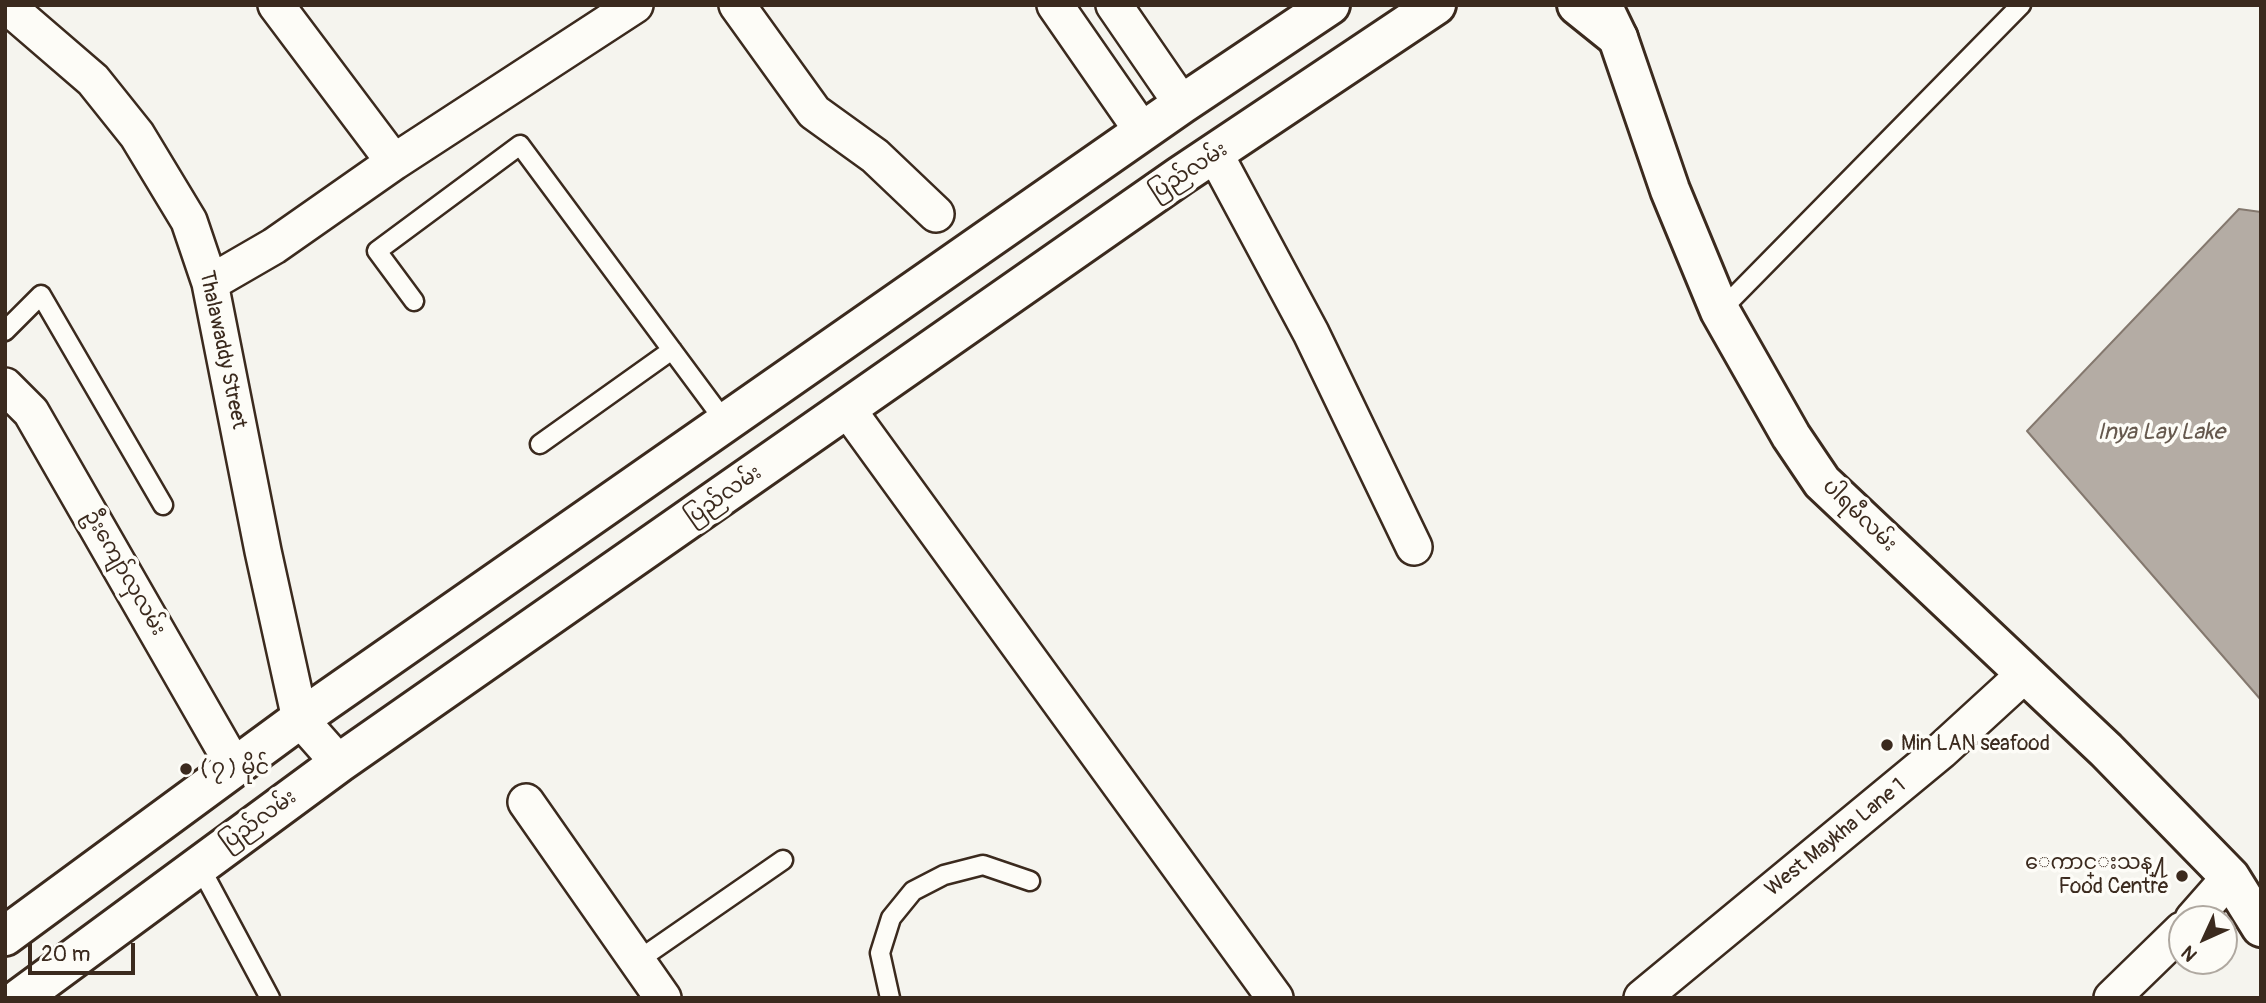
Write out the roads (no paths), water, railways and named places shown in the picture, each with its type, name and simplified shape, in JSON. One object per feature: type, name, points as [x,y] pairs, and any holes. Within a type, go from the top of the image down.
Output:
[{"type":"main road","points":[[5,936],[300,719],[1182,104],[1330,5]]},
{"type":"main road","name":"ပြည်လမ်း","points":[[20,998],[339,763],[1215,154],[1436,5]]},
{"type":"main road","points":[[1577,5],[1613,16]]},
{"type":"main road","name":"ပါရမီလမ်း","points":[[1613,16],[1670,190],[1720,310],[1791,436],[1822,482],[2106,750],[2230,877],[2261,927]]},
{"type":"street","name":"Thalawaddy Street","points":[[6,5],[93,80],[137,135],[189,221],[210,283],[263,551],[300,719]]},
{"type":"street","points":[[276,5],[394,162]]},
{"type":"street","points":[[210,283],[274,246],[394,162],[635,5]]},
{"type":"street","points":[[737,5],[814,113],[874,156],[936,214]]},
{"type":"street","points":[[1055,5],[1143,132]]},
{"type":"street","points":[[1114,5],[1182,104]]},
{"type":"street","points":[[1215,154],[1311,332],[1357,435],[1414,547]]},
{"type":"street","name":"ဦးကျော်လှလမ်း","points":[[5,386],[31,412],[234,766]]},
{"type":"street","points":[[848,410],[1275,998]]},
{"type":"street","name":"West Maykha Lane 1","points":[[1643,998],[1941,751],[2025,674]]},
{"type":"street","points":[[300,719],[339,763]]},
{"type":"street","points":[[526,802],[663,998]]},
{"type":"street","points":[[2205,905],[2230,877]]},
{"type":"street","points":[[2112,998],[2168,944]]},
{"type":"lane","points":[[1720,310],[2021,5]]},
{"type":"lane","points":[[414,301],[377,251],[520,145],[726,423]]},
{"type":"lane","points":[[5,331],[41,295],[163,505]]},
{"type":"lane","points":[[540,444],[672,350]]},
{"type":"lane","points":[[637,961],[783,860]]},
{"type":"lane","points":[[199,865],[270,998]]},
{"type":"lane","points":[[890,998],[880,953],[891,918],[913,891],[944,875],[983,865],[1030,881]]},
{"type":"water","name":"Inya Lay Lake","points":[[2239,209],[2261,212],[2261,700],[2027,431]]},
{"type":"place","name":"Min LAN seafood","points":[[1887,745]]},
{"type":"place","name":"( ၇ ) မိုင်","points":[[186,769]]},
{"type":"place","name":"ေကာင္းသန္႔ Food Centre","points":[[2182,876]]}]
